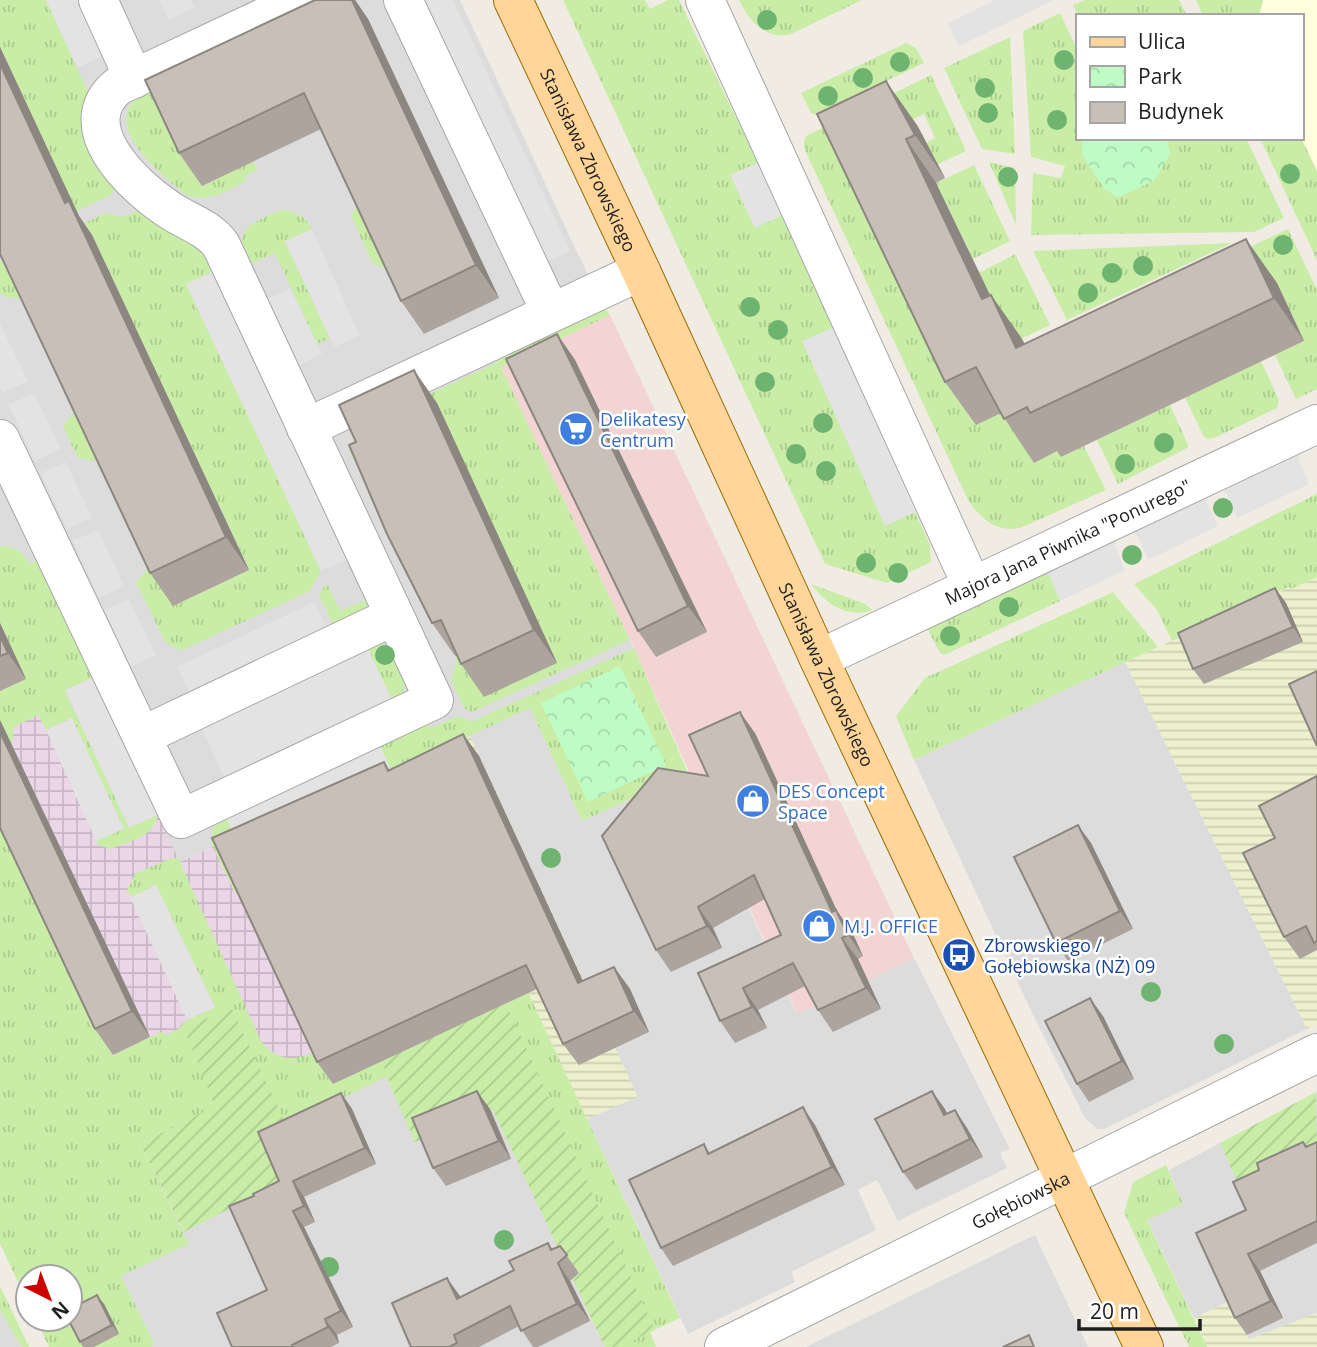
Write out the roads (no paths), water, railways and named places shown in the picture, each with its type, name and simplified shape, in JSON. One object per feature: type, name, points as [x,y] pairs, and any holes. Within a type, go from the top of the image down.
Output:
[{"type":"main road","name":"Stanisława Zbrowskiego","points":[[513,0],[819,659],[1144,1347]]},
{"type":"street","points":[[98,0],[134,79]]},
{"type":"street","points":[[0,439],[181,819],[434,700],[221,245],[211,233],[165,208],[136,182],[105,142],[99,119],[106,96],[118,86],[301,0]]},
{"type":"street","points":[[403,0],[551,313]]},
{"type":"street","points":[[705,0],[972,586]]},
{"type":"street","points":[[306,428],[641,271]]},
{"type":"street","name":"Majora Jana Piwnika \"Ponurego\"","points":[[819,659],[1317,424]]},
{"type":"street","points":[[142,736],[394,615]]},
{"type":"street","name":"Gołębiowska","points":[[724,1347],[1317,1054]]},
{"type":"place","name":"Delikatesy Centrum","points":[[576,429]]},
{"type":"place","name":"DES Concept Space","points":[[753,801]]},
{"type":"place","name":"M.J. OFFICE","points":[[819,926]]},
{"type":"place","name":"Zbrowskiego / Gołębiowska (NŻ) 09","points":[[959,955]]}]
